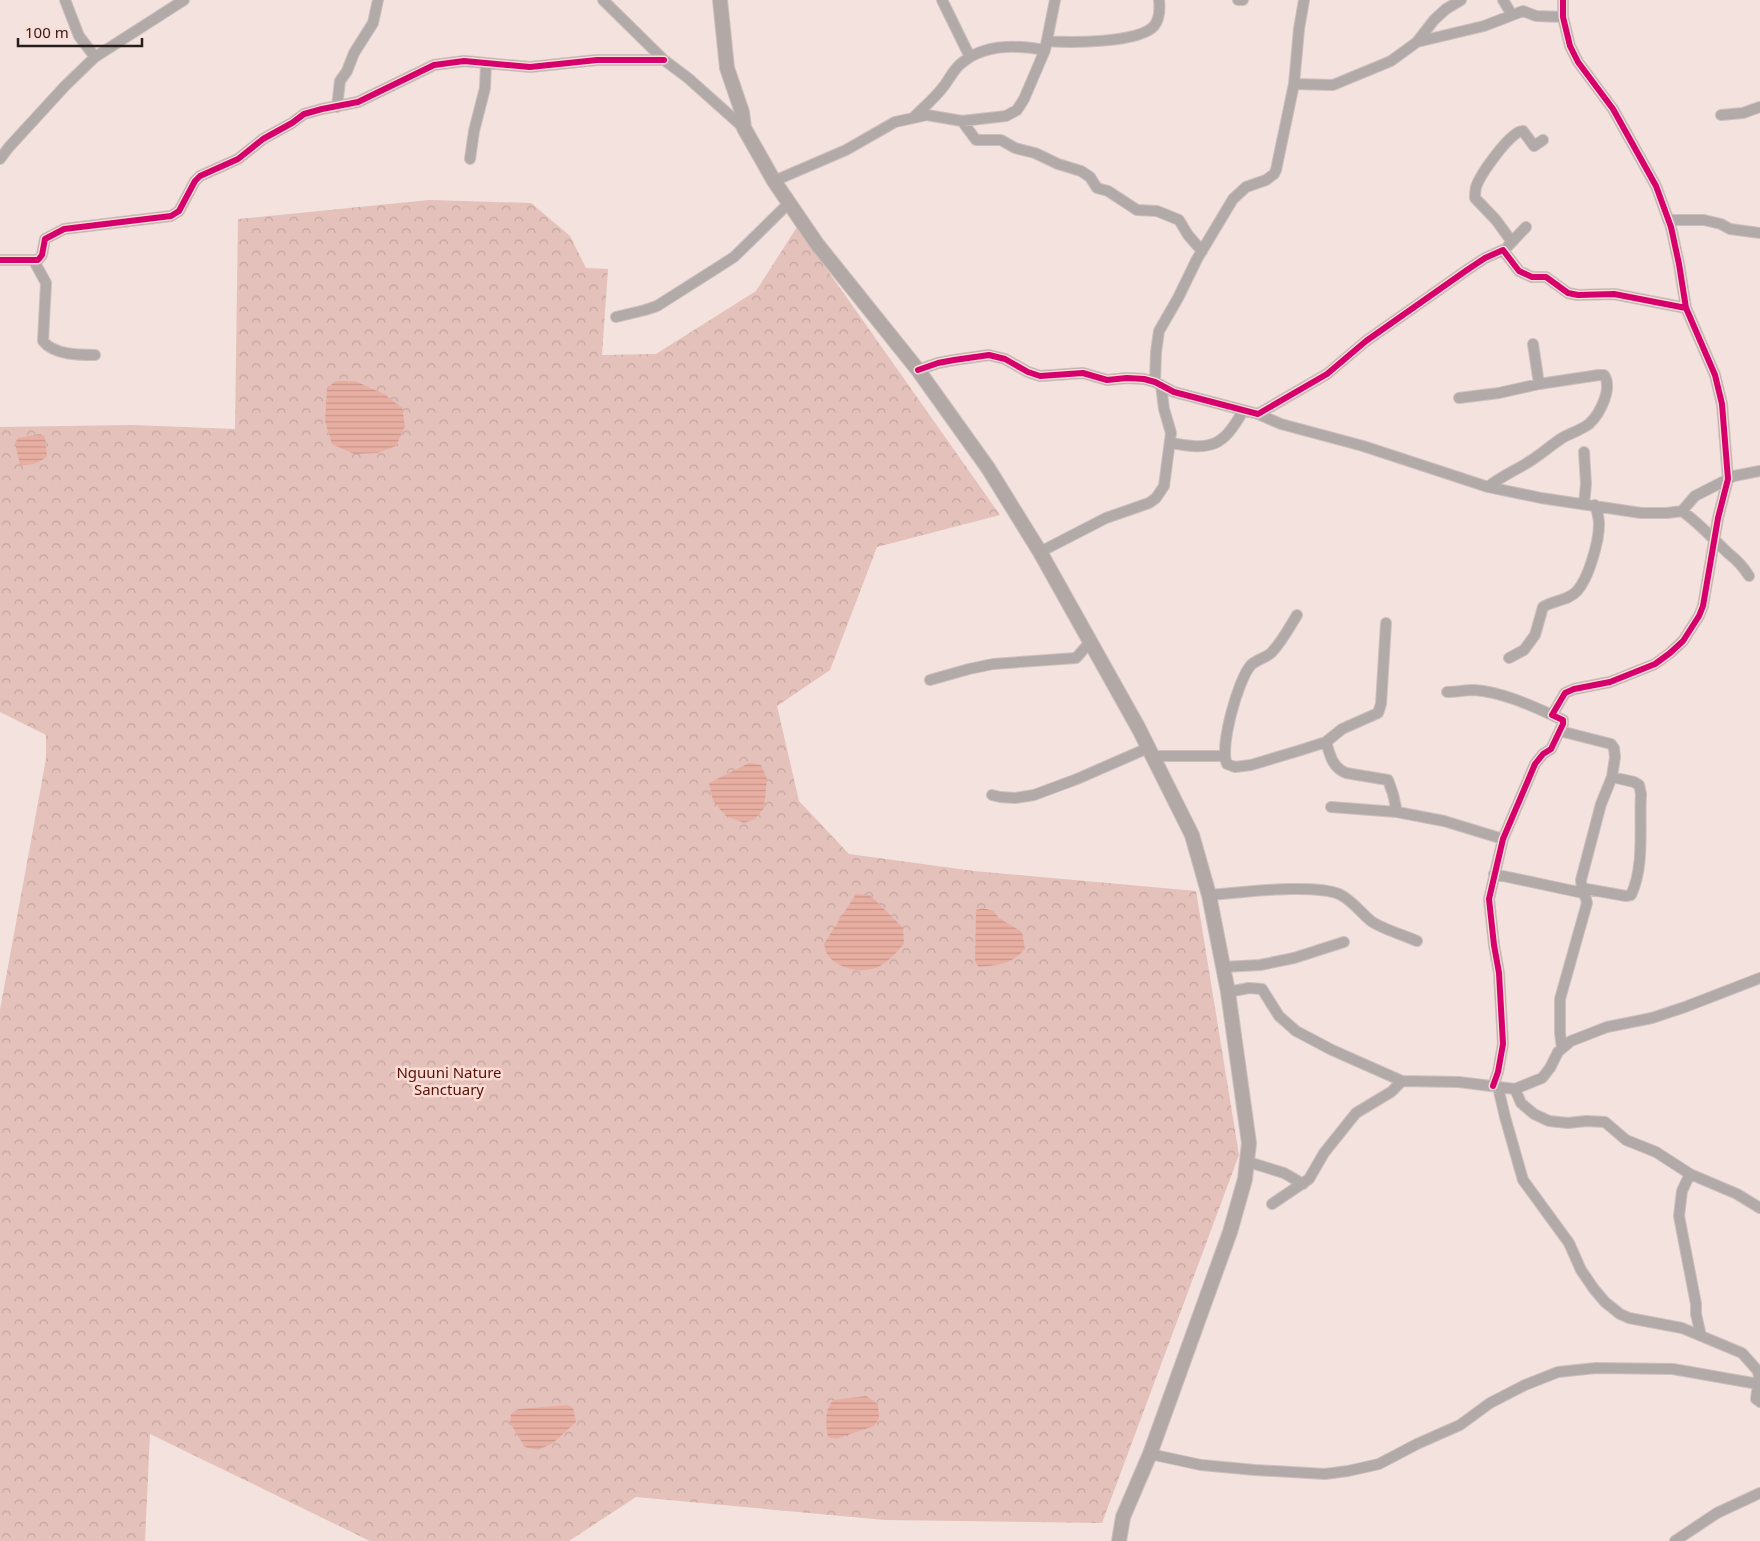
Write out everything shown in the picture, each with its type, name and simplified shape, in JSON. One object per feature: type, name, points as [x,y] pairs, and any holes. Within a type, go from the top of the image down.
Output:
[{"type":"main road","points":[[720,0],[727,68],[742,112],[744,128],[774,181],[790,202],[816,244],[918,370],[988,468],[1040,552],[1091,641],[1192,834],[1208,895],[1228,992],[1249,1142],[1248,1162],[1230,1232],[1150,1454],[1123,1517],[1119,1541]]},
{"type":"street","points":[[65,0],[79,36],[95,57]]},
{"type":"street","points":[[0,159],[65,86],[95,57],[184,0]]},
{"type":"street","points":[[337,107],[340,81],[347,72],[354,53],[373,23],[378,0]]},
{"type":"street","points":[[603,0],[664,60],[688,78],[744,128]]},
{"type":"street","points":[[942,0],[970,56]]},
{"type":"street","points":[[774,181],[846,150],[895,122],[914,117],[934,116],[962,121],[1006,116],[1017,110],[1024,99],[1046,46],[1055,0]]},
{"type":"street","points":[[914,117],[933,99],[955,70],[970,56],[1007,47],[1091,42],[1135,35],[1149,30],[1157,21],[1159,0]]},
{"type":"street","points":[[1238,0],[1243,0]]},
{"type":"street","points":[[1040,552],[1106,518],[1149,503],[1156,498],[1164,486],[1171,443],[1170,424],[1158,384],[1156,352],[1159,331],[1202,250],[1238,194],[1246,187],[1266,180],[1274,174],[1278,163],[1294,84],[1297,43],[1304,0]]},
{"type":"street","points":[[1294,84],[1324,86],[1339,83],[1391,61],[1417,42],[1434,20],[1461,0]]},
{"type":"street","points":[[1503,0],[1512,15]]},
{"type":"street","points":[[1552,715],[1565,693],[1574,689],[1610,682],[1655,664],[1683,641],[1703,606],[1714,538],[1728,479],[1722,404],[1715,375],[1692,326],[1686,308],[1679,264],[1668,220],[1656,186],[1613,109],[1578,62],[1570,46],[1563,17],[1563,0]]},
{"type":"street","points":[[1417,42],[1484,26],[1523,11],[1536,16],[1563,17]]},
{"type":"street","points":[[0,260],[34,261],[40,258],[45,239],[64,229],[158,219],[176,214],[183,206],[195,181],[200,176],[238,159],[263,140],[304,114],[368,99],[392,84],[434,65],[457,61],[530,67],[589,60],[664,60]]},
{"type":"street","points":[[470,159],[474,131],[485,88],[486,63]]},
{"type":"street","points":[[1722,115],[1743,113],[1760,107]]},
{"type":"street","points":[[962,121],[976,140],[1001,140],[1015,148],[1035,153],[1090,176],[1096,187],[1108,191],[1137,210],[1157,211],[1176,218],[1181,221],[1188,235],[1202,250]]},
{"type":"street","points":[[1512,242],[1496,220],[1475,198],[1475,189],[1484,172],[1516,132],[1523,131],[1534,146],[1543,140]]},
{"type":"street","points":[[616,317],[657,306],[734,257],[790,202]]},
{"type":"street","points":[[1668,220],[1704,220],[1721,224],[1730,229],[1760,233]]},
{"type":"street","points":[[1258,414],[1327,374],[1366,342],[1484,258],[1503,250],[1526,227]]},
{"type":"street","points":[[1503,250],[1508,254],[1519,271],[1528,276],[1546,278],[1568,293],[1578,295],[1614,294],[1686,308]]},
{"type":"street","points":[[34,261],[46,282],[43,341],[49,347],[65,352],[94,355]]},
{"type":"street","points":[[1533,344],[1539,384]]},
{"type":"street","points":[[918,370],[946,361],[989,355],[1005,359],[1028,372],[1040,376],[1083,374],[1107,380],[1134,378],[1158,384],[1174,392],[1258,414],[1281,424],[1372,449],[1488,487],[1641,512],[1667,513],[1682,511],[1695,496],[1728,479],[1746,472],[1760,471]]},
{"type":"street","points":[[1459,398],[1499,393],[1539,384],[1599,375],[1604,375],[1607,380],[1607,390],[1602,404],[1591,422],[1562,438],[1526,464],[1502,476],[1488,487]]},
{"type":"street","points":[[1171,443],[1202,447],[1211,446],[1227,435],[1243,411]]},
{"type":"street","points":[[1584,452],[1586,484],[1584,504]]},
{"type":"street","points":[[1509,658],[1524,650],[1535,636],[1542,607],[1566,599],[1577,591],[1582,584],[1598,535],[1599,517],[1595,505]]},
{"type":"street","points":[[1682,511],[1699,523],[1744,567],[1749,576]]},
{"type":"street","points":[[1297,615],[1269,654],[1252,664],[1237,691],[1231,711],[1225,756],[1227,764],[1230,766],[1251,765],[1326,742],[1342,729],[1378,713],[1381,708],[1386,623]]},
{"type":"street","points":[[930,680],[993,664],[1076,658],[1091,641]]},
{"type":"street","points":[[1447,692],[1472,690],[1487,692],[1514,699],[1563,720],[1563,724],[1551,749],[1543,754],[1535,764],[1503,839],[1489,899],[1494,945],[1500,973],[1503,1044],[1496,1087],[1523,1180],[1569,1244],[1581,1270],[1605,1302],[1620,1314],[1629,1318],[1682,1328],[1742,1353],[1758,1371],[1756,1399],[1760,1402]]},
{"type":"street","points":[[1560,731],[1611,744],[1614,748],[1615,756],[1612,777],[1599,812],[1581,880],[1586,903],[1560,999],[1562,1048]]},
{"type":"street","points":[[1326,742],[1332,761],[1340,770],[1346,773],[1388,780],[1397,812]]},
{"type":"street","points":[[992,795],[1015,798],[1034,795],[1150,752],[1225,756]]},
{"type":"street","points":[[1494,874],[1582,890],[1626,896],[1631,895],[1636,884],[1640,850],[1641,794],[1639,785],[1634,782],[1612,777]]},
{"type":"street","points":[[1331,807],[1397,812],[1444,821],[1503,839]]},
{"type":"street","points":[[1208,895],[1272,890],[1333,892],[1351,902],[1375,923],[1417,941]]},
{"type":"street","points":[[1223,967],[1260,965],[1294,958],[1344,942]]},
{"type":"street","points":[[1228,992],[1249,988],[1262,989],[1279,1016],[1296,1031],[1332,1050],[1402,1081],[1433,1081],[1515,1089],[1542,1078],[1550,1068],[1558,1052],[1571,1041],[1607,1028],[1668,1012],[1760,978]]},
{"type":"street","points":[[1272,1204],[1302,1184],[1314,1173],[1324,1153],[1356,1113],[1391,1092],[1402,1081]]},
{"type":"street","points":[[1515,1089],[1521,1103],[1534,1114],[1549,1121],[1568,1123],[1586,1121],[1605,1122],[1626,1140],[1656,1152],[1690,1174],[1737,1194],[1760,1208]]},
{"type":"street","points":[[1248,1162],[1284,1173],[1302,1184]]},
{"type":"street","points":[[1690,1174],[1682,1191],[1679,1216],[1701,1336]]},
{"type":"street","points":[[1150,1454],[1219,1467],[1315,1473],[1340,1472],[1379,1464],[1460,1425],[1490,1404],[1525,1385],[1558,1372],[1596,1368],[1673,1369],[1758,1384]]},
{"type":"street","points":[[1675,1541],[1717,1513],[1760,1493]]},
{"type":"green space","name":"Nguuni Nature Sanctuary","points":[[429,200],[531,203],[570,236],[586,268],[608,269],[602,355],[656,354],[756,291],[797,227],[1000,515],[877,547],[830,670],[777,706],[799,801],[849,854],[974,871],[1196,891],[1239,1155],[1102,1523],[885,1520],[636,1497],[569,1541],[370,1541],[150,1434],[145,1541],[0,1541],[0,1010],[46,759],[46,735],[0,712],[0,427],[132,425],[235,429],[238,219]]},
{"type":"shaded area","points":[[335,381],[355,381],[384,394],[402,408],[405,426],[396,446],[377,453],[354,454],[332,444],[325,421],[327,389]]},
{"type":"shaded area","points":[[40,434],[45,437],[47,456],[35,463],[20,465],[15,443],[18,438]]},
{"type":"shaded area","points":[[749,763],[761,765],[767,779],[764,808],[755,819],[744,823],[726,816],[713,801],[709,783]]},
{"type":"shaded area","points":[[856,894],[870,895],[903,928],[904,944],[886,962],[872,969],[851,969],[838,964],[827,954],[824,944]]},
{"type":"shaded area","points":[[983,908],[993,911],[999,918],[1022,932],[1025,949],[1014,958],[999,965],[979,967],[975,962],[976,910]]},
{"type":"shaded area","points":[[866,1396],[878,1404],[879,1419],[874,1426],[836,1439],[828,1437],[827,1413],[833,1400]]},
{"type":"shaded area","points":[[568,1405],[573,1408],[576,1422],[553,1443],[538,1450],[525,1447],[510,1423],[511,1414],[519,1409]]},
{"type":"cycle path","points":[[1493,1086],[1498,1072],[1503,1044],[1499,973],[1489,899],[1503,839],[1535,764],[1543,754],[1551,749],[1563,724],[1563,720],[1552,715],[1565,693],[1574,689],[1610,682],[1655,664],[1683,641],[1699,616],[1703,606],[1718,518],[1728,479],[1722,404],[1715,375],[1686,308],[1671,227],[1656,186],[1613,109],[1578,62],[1570,46],[1563,17],[1563,0]]},
{"type":"cycle path","points":[[0,260],[38,260],[42,255],[45,239],[64,229],[171,216],[179,211],[195,181],[200,176],[238,159],[263,139],[304,114],[358,102],[434,65],[464,61],[530,67],[597,60],[664,60]]},
{"type":"cycle path","points":[[918,370],[938,363],[989,355],[1005,359],[1028,372],[1040,376],[1083,373],[1107,380],[1144,379],[1155,382],[1174,392],[1258,414],[1327,374],[1366,341],[1485,258],[1503,250],[1519,271],[1532,277],[1546,277],[1568,293],[1578,295],[1614,294],[1686,308]]}]
